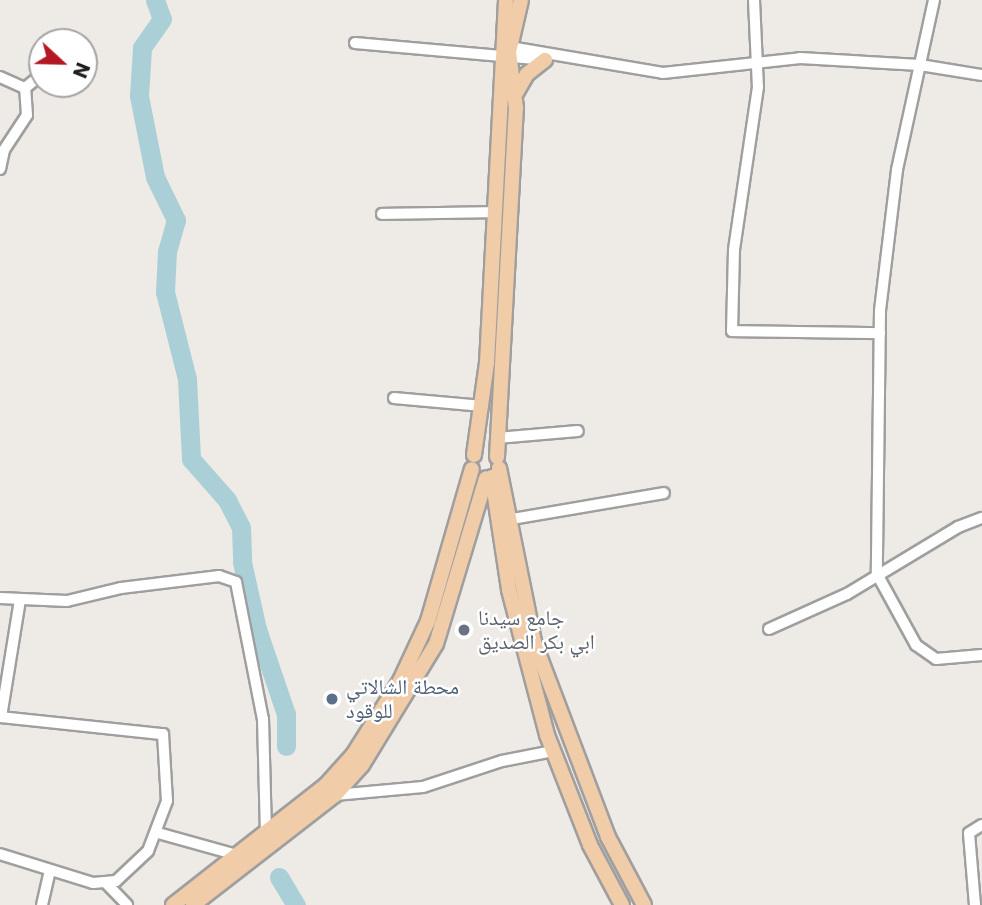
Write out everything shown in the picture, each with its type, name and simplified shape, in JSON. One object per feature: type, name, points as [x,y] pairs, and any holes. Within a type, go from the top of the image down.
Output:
[{"type":"main road","points":[[173,905],[326,785],[352,755],[400,681],[445,570],[473,462],[484,406],[507,52],[506,0]]},
{"type":"main road","points":[[193,905],[335,795],[362,765],[436,644],[494,470],[516,94],[507,52],[521,0]]},
{"type":"main road","points":[[516,94],[527,74],[550,59]]},
{"type":"main road","points":[[473,462],[486,450],[512,519],[534,642],[608,837],[644,905]]},
{"type":"main road","points":[[473,462],[494,470]]},
{"type":"main road","points":[[494,470],[519,635],[553,751],[590,845],[622,905]]},
{"type":"street","points":[[754,0],[758,64],[734,250],[732,331],[880,333]]},
{"type":"street","points":[[934,0],[897,170],[880,333],[877,574],[916,645],[936,659],[982,655]]},
{"type":"street","points":[[355,43],[507,52],[678,74],[800,58],[920,65],[982,75]]},
{"type":"street","points":[[0,77],[25,88]]},
{"type":"street","points":[[0,169],[4,150],[27,115],[25,88]]},
{"type":"street","points":[[382,214],[496,212]]},
{"type":"street","points":[[394,398],[484,406]]},
{"type":"street","points":[[497,438],[578,431]]},
{"type":"street","points":[[512,519],[664,493]]},
{"type":"street","points":[[769,629],[846,594],[877,574],[982,518]]},
{"type":"street","points":[[0,598],[67,601],[156,582],[219,576],[236,582],[262,719],[266,832]]},
{"type":"street","points":[[19,600],[1,717],[163,734],[167,802],[158,833],[136,866],[107,884]]},
{"type":"street","points":[[335,795],[423,788],[502,761],[553,751]]},
{"type":"street","points":[[975,905],[969,833],[982,825]]},
{"type":"street","points":[[158,833],[237,855]]},
{"type":"street","points":[[0,854],[50,871],[107,884],[127,905]]},
{"type":"street","points":[[42,905],[50,871]]},
{"type":"waterway","points":[[155,0],[162,19],[142,48],[139,96],[155,177],[176,220],[167,251],[165,292],[187,379],[191,459],[227,500],[241,527],[242,562],[257,629],[286,714],[286,746]]},
{"type":"waterway","points":[[279,877],[296,905]]},
{"type":"place","name":"جامع سيدنا ابي بكر الصديق","points":[[464,630]]},
{"type":"place","name":"محطة الشالاتي للوقود","points":[[332,699]]}]
